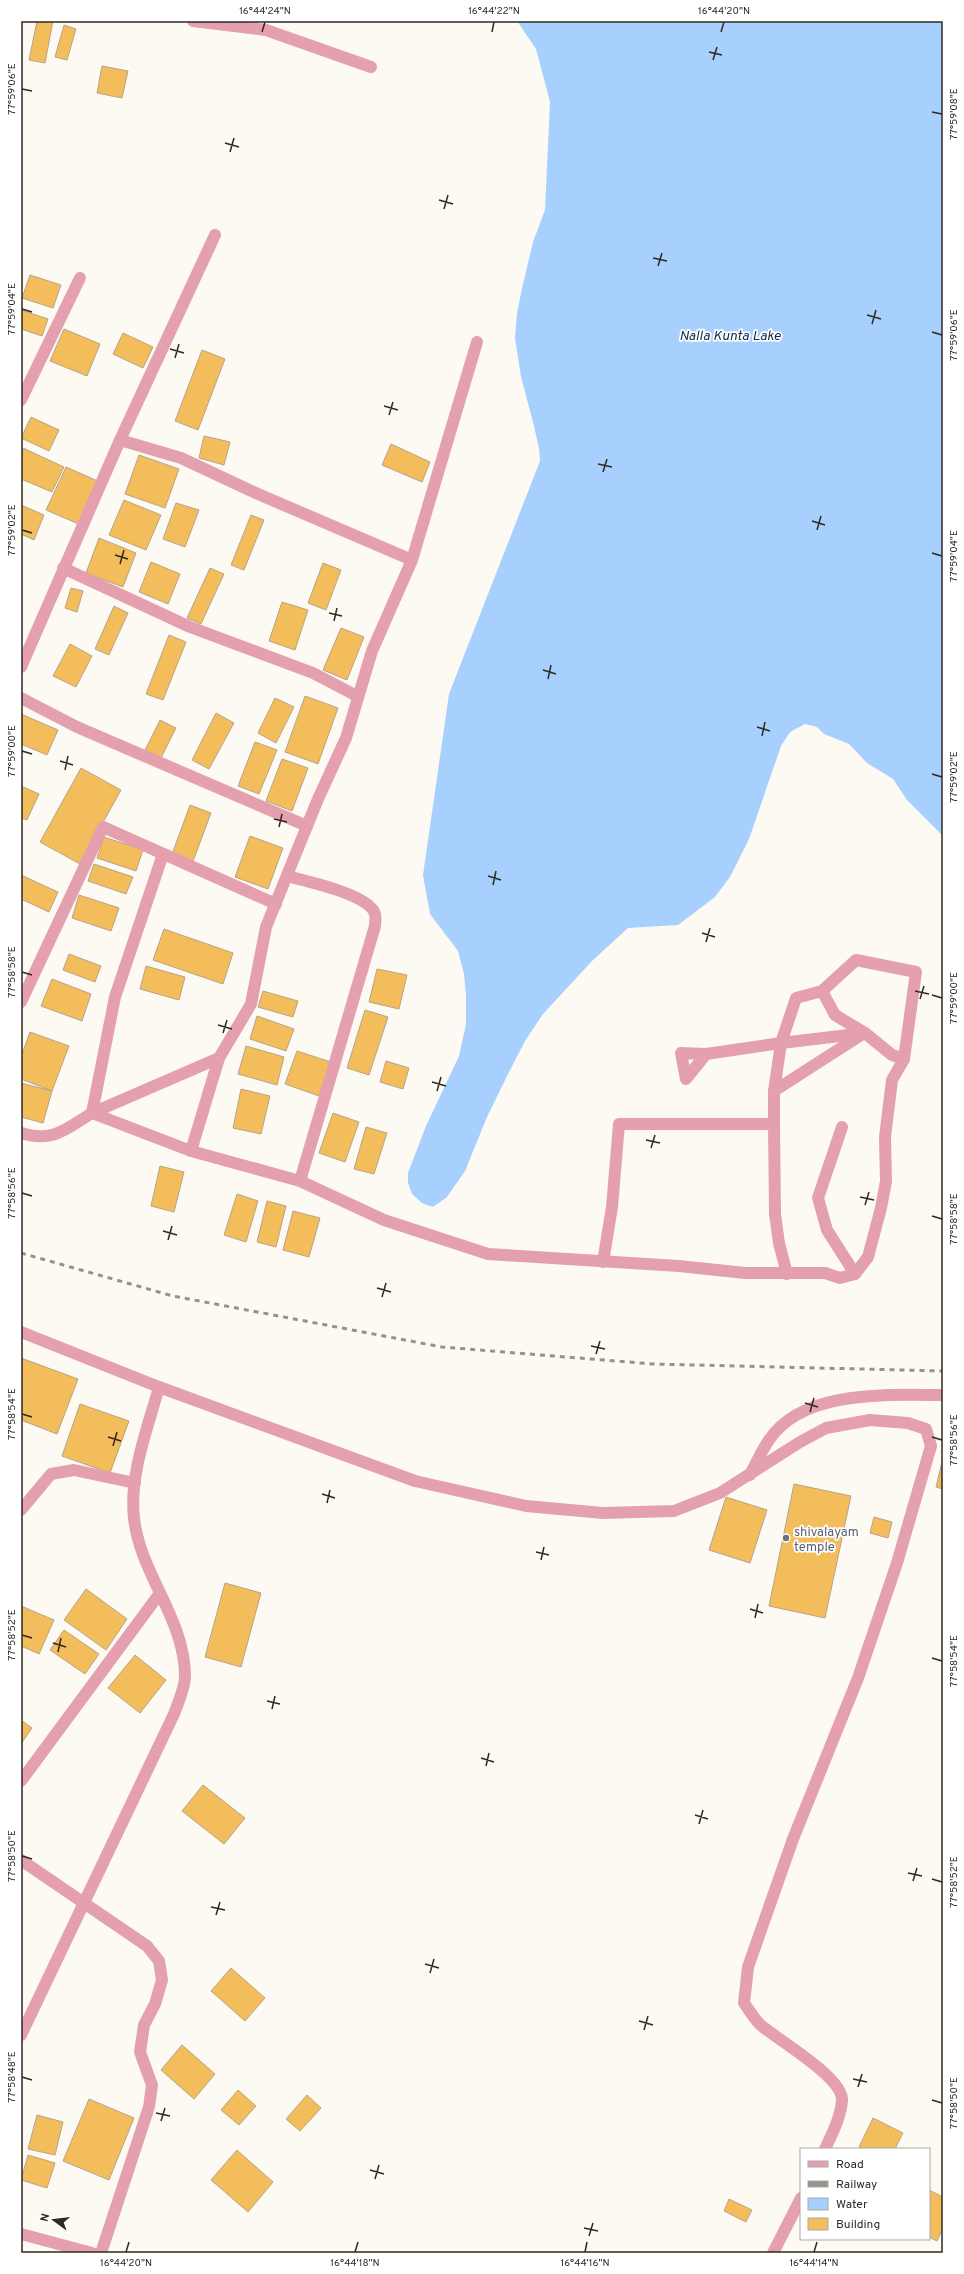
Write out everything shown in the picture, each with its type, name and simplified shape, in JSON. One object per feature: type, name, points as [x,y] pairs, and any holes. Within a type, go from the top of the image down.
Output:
[{"type":"street","points":[[194,21],[266,30],[371,67]]},
{"type":"street","points":[[21,667],[120,440],[215,234]]},
{"type":"street","points":[[21,400],[80,278]]},
{"type":"street","points":[[191,1152],[219,1058],[251,1004],[266,927],[288,876],[307,826],[346,738],[357,696],[372,651],[412,560],[477,342]]},
{"type":"street","points":[[120,440],[181,458],[258,494],[412,560]]},
{"type":"street","points":[[63,568],[190,627],[314,673],[357,696]]},
{"type":"street","points":[[21,698],[84,730],[307,826]]},
{"type":"street","points":[[21,1002],[103,827],[276,904]]},
{"type":"street","points":[[92,1113],[115,997],[163,854]]},
{"type":"street","points":[[288,876],[353,896],[366,903],[375,914],[375,926],[300,1181]]},
{"type":"street","points":[[92,1113],[191,1152],[300,1181],[384,1220],[488,1254],[679,1266],[745,1273],[787,1274],[825,1273],[840,1278],[855,1274],[868,1257],[881,1208],[886,1181],[885,1136],[892,1080],[904,1059],[916,972],[856,960],[822,991],[796,998],[781,1044],[774,1091],[775,1214],[779,1243],[787,1274]]},
{"type":"street","points":[[822,991],[835,1015],[865,1033],[892,1055],[904,1059]]},
{"type":"street","points":[[706,1054],[865,1033]]},
{"type":"street","points":[[774,1091],[865,1033]]},
{"type":"street","points":[[21,1134],[37,1138],[56,1134],[92,1113],[219,1058]]},
{"type":"street","points":[[603,1262],[612,1207],[619,1124],[774,1124]]},
{"type":"street","points":[[842,1127],[818,1198],[827,1230],[855,1274]]},
{"type":"street","points":[[21,1332],[159,1387],[414,1481],[526,1506],[603,1513],[674,1511],[720,1493],[800,1442],[826,1428],[870,1420],[908,1423],[926,1429],[931,1446],[897,1563],[858,1678],[793,1839],[748,1967],[744,2004],[761,2026],[818,2068],[839,2089],[842,2099],[839,2112],[825,2148]]},
{"type":"street","points":[[21,2035],[82,1903],[174,1714],[185,1677],[181,1640],[145,1556],[134,1518],[136,1470],[159,1387]]},
{"type":"street","points":[[750,1475],[770,1438],[792,1418],[819,1403],[879,1395],[943,1395]]},
{"type":"street","points":[[21,1510],[51,1474],[74,1470],[135,1483]]},
{"type":"street","points":[[21,1781],[160,1593]]},
{"type":"street","points":[[21,1860],[147,1946],[159,1961],[162,1980],[156,2004],[144,2025],[140,2052],[152,2085],[149,2107],[101,2253]]},
{"type":"street","points":[[773,2253],[800,2200]]},
{"type":"street","points":[[21,2234],[92,2253]]},
{"type":"water","name":"Nalla Kunta Lake","points":[[517,21],[943,21],[943,836],[907,800],[893,779],[867,763],[849,744],[824,734],[817,727],[805,724],[790,732],[781,746],[749,839],[730,877],[715,897],[678,925],[628,928],[592,961],[543,1014],[525,1041],[507,1076],[487,1117],[465,1171],[447,1197],[433,1207],[422,1203],[412,1194],[408,1183],[408,1173],[426,1126],[459,1056],[466,1024],[466,996],[464,974],[458,951],[430,914],[423,875],[449,694],[540,461],[539,448],[521,377],[515,338],[521,293],[533,242],[545,210],[550,102],[536,49]]},
{"type":"building","points":[[37,21],[53,21],[45,63],[29,60]]},
{"type":"building","points":[[64,25],[76,29],[67,60],[55,57]]},
{"type":"building","points":[[102,66],[128,71],[122,98],[97,93]]},
{"type":"building","points":[[30,275],[61,285],[53,308],[22,298]]},
{"type":"building","points":[[21,310],[48,319],[42,336],[21,329]]},
{"type":"building","points":[[64,329],[100,344],[87,376],[50,361]]},
{"type":"building","points":[[123,333],[153,347],[143,368],[113,354]]},
{"type":"building","points":[[202,350],[225,359],[198,430],[175,421]]},
{"type":"building","points":[[31,417],[59,430],[49,451],[21,438]]},
{"type":"building","points":[[204,436],[230,442],[224,465],[199,458]]},
{"type":"building","points":[[391,444],[430,462],[422,482],[382,465]]},
{"type":"building","points":[[23,448],[64,467],[52,492],[21,479]]},
{"type":"building","points":[[139,455],[179,469],[165,508],[125,494]]},
{"type":"building","points":[[66,467],[100,482],[81,525],[46,510]]},
{"type":"building","points":[[124,500],[161,515],[146,550],[109,535]]},
{"type":"building","points":[[176,503],[199,510],[185,547],[163,539]]},
{"type":"building","points":[[21,505],[44,515],[34,540],[21,534]]},
{"type":"building","points":[[251,515],[264,520],[244,570],[231,565]]},
{"type":"building","points":[[99,538],[136,553],[123,587],[86,573]]},
{"type":"building","points":[[151,562],[180,574],[168,604],[139,592]]},
{"type":"building","points":[[323,563],[341,570],[326,610],[308,603]]},
{"type":"building","points":[[210,568],[224,574],[201,624],[187,618]]},
{"type":"building","points":[[71,588],[83,591],[77,612],[65,608]]},
{"type":"building","points":[[282,602],[308,610],[295,650],[269,641]]},
{"type":"building","points":[[114,606],[128,613],[109,655],[95,649]]},
{"type":"building","points":[[341,628],[364,637],[347,680],[323,670]]},
{"type":"building","points":[[169,635],[186,642],[163,700],[146,694]]},
{"type":"building","points":[[70,644],[92,656],[76,687],[53,676]]},
{"type":"building","points":[[305,696],[338,708],[318,764],[285,752]]},
{"type":"building","points":[[275,698],[294,707],[276,743],[258,733]]},
{"type":"building","points":[[216,713],[234,723],[209,769],[192,760]]},
{"type":"building","points":[[21,714],[58,730],[47,755],[21,744]]},
{"type":"building","points":[[160,720],[176,728],[161,758],[145,750]]},
{"type":"building","points":[[255,742],[277,750],[259,794],[238,786]]},
{"type":"building","points":[[282,759],[308,768],[292,811],[266,801]]},
{"type":"building","points":[[81,768],[121,790],[80,864],[40,842]]},
{"type":"building","points":[[21,786],[39,794],[27,820],[21,818]]},
{"type":"building","points":[[190,805],[211,813],[192,864],[171,857]]},
{"type":"building","points":[[250,836],[283,848],[268,889],[235,877]]},
{"type":"building","points":[[104,837],[143,850],[136,871],[97,858]]},
{"type":"building","points":[[94,864],[133,877],[126,894],[88,881]]},
{"type":"building","points":[[21,875],[58,892],[49,912],[21,899]]},
{"type":"building","points":[[79,895],[119,908],[111,931],[72,918]]},
{"type":"building","points":[[164,929],[233,953],[223,984],[153,960]]},
{"type":"building","points":[[69,954],[101,966],[95,982],[63,970]]},
{"type":"building","points":[[146,966],[185,977],[179,1000],[140,989]]},
{"type":"building","points":[[377,969],[407,975],[399,1009],[369,1002]]},
{"type":"building","points":[[52,979],[91,994],[82,1021],[41,1006]]},
{"type":"building","points":[[263,991],[298,1001],[293,1017],[258,1007]]},
{"type":"building","points":[[365,1010],[388,1017],[369,1075],[347,1068]]},
{"type":"building","points":[[257,1016],[294,1029],[286,1051],[250,1039]]},
{"type":"building","points":[[30,1032],[69,1046],[52,1091],[21,1079],[21,1057]]},
{"type":"building","points":[[246,1046],[284,1057],[277,1085],[238,1074]]},
{"type":"building","points":[[297,1051],[331,1062],[319,1096],[285,1084]]},
{"type":"building","points":[[386,1061],[409,1068],[403,1089],[380,1082]]},
{"type":"building","points":[[21,1083],[52,1091],[43,1123],[21,1117]]},
{"type":"building","points":[[241,1089],[270,1096],[261,1134],[233,1128]]},
{"type":"building","points":[[333,1113],[359,1122],[345,1162],[319,1153]]},
{"type":"building","points":[[366,1127],[387,1133],[374,1174],[354,1169]]},
{"type":"building","points":[[160,1166],[184,1172],[174,1212],[151,1206]]},
{"type":"building","points":[[237,1194],[258,1201],[246,1242],[224,1235]]},
{"type":"building","points":[[267,1201],[286,1206],[276,1247],[257,1242]]},
{"type":"building","points":[[293,1211],[320,1218],[309,1257],[283,1250]]},
{"type":"building","points":[[21,1358],[78,1379],[57,1434],[21,1420]]},
{"type":"building","points":[[80,1404],[129,1421],[110,1473],[62,1456]]},
{"type":"building","points":[[943,1458],[943,1489],[936,1487]]},
{"type":"building","points":[[794,1484],[851,1496],[825,1618],[769,1606]]},
{"type":"building","points":[[726,1497],[767,1510],[750,1563],[709,1550]]},
{"type":"building","points":[[874,1517],[892,1522],[888,1538],[870,1533]]},
{"type":"building","points":[[225,1583],[261,1593],[241,1667],[205,1657]]},
{"type":"building","points":[[86,1589],[127,1619],[106,1650],[64,1620]]},
{"type":"building","points":[[21,1606],[54,1620],[39,1654],[21,1646]]},
{"type":"building","points":[[64,1630],[99,1654],[85,1674],[50,1650]]},
{"type":"building","points":[[135,1655],[166,1680],[140,1713],[108,1688]]},
{"type":"building","points":[[21,1720],[32,1728],[21,1744]]},
{"type":"building","points":[[203,1785],[245,1818],[224,1844],[182,1811]]},
{"type":"building","points":[[231,1968],[265,1998],[245,2021],[211,1991]]},
{"type":"building","points":[[182,2045],[215,2074],[194,2099],[161,2070]]},
{"type":"building","points":[[238,2090],[256,2106],[239,2125],[221,2110]]},
{"type":"building","points":[[307,2095],[321,2108],[300,2131],[286,2119]]},
{"type":"building","points":[[89,2099],[134,2118],[109,2180],[63,2161]]},
{"type":"building","points":[[37,2115],[63,2122],[55,2155],[28,2149]]},
{"type":"building","points":[[873,2118],[903,2133],[896,2148],[859,2147]]},
{"type":"building","points":[[237,2150],[273,2182],[248,2212],[211,2180]]},
{"type":"building","points":[[28,2155],[55,2163],[47,2188],[21,2180]]},
{"type":"building","points":[[930,2190],[943,2197],[943,2228],[937,2241],[930,2238]]},
{"type":"building","points":[[729,2199],[752,2210],[746,2222],[724,2211]]},
{"type":"railway","points":[[21,1253],[173,1296],[442,1347],[653,1364],[943,1371]]},
{"type":"place","name":"shivalayam temple","points":[[786,1538]]}]
